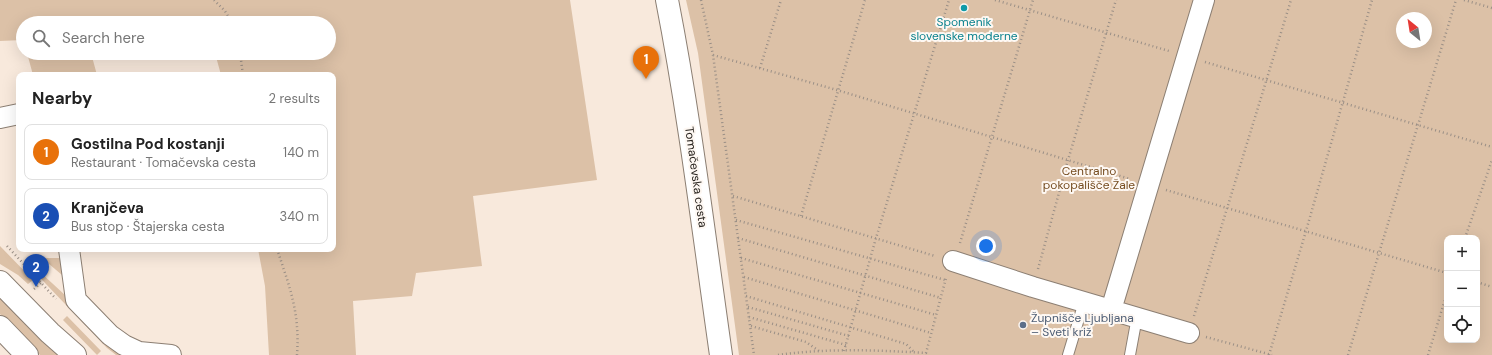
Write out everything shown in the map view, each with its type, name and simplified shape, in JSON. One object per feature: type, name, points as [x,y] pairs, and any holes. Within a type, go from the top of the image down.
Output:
[{"type":"street","name":"Tomačevska cesta","points":[[667,0],[688,113],[721,355]]},
{"type":"street","points":[[1111,310],[1204,0]]},
{"type":"street","points":[[0,118],[16,115]]},
{"type":"street","points":[[69,252],[76,300],[110,335],[124,345],[139,352],[171,355]]},
{"type":"street","points":[[953,261],[1033,287],[1189,332]]},
{"type":"street","points":[[0,282],[50,333],[75,355]]},
{"type":"street","points":[[0,327],[27,355]]},
{"type":"lane","points":[[1068,355],[1084,302]]},
{"type":"lane","points":[[1130,355],[1137,317]]},
{"type":"path","points":[[214,0],[228,16]]},
{"type":"path","points":[[702,0],[713,55],[754,355]]},
{"type":"path","points":[[760,68],[781,0]]},
{"type":"path","points":[[801,216],[837,90],[866,0]]},
{"type":"path","points":[[844,351],[876,238],[949,0]]},
{"type":"path","points":[[995,0],[1492,147]]},
{"type":"path","points":[[778,355],[819,351],[926,353],[946,280],[956,256],[1033,0]]},
{"type":"path","points":[[1033,287],[1068,160],[1116,0]]},
{"type":"path","points":[[1291,0],[1189,332],[1270,355],[1372,0]]},
{"type":"path","points":[[1348,355],[1456,0]]},
{"type":"path","points":[[1464,0],[1492,8]]},
{"type":"path","points":[[713,55],[837,90],[1148,185],[1444,272]]},
{"type":"path","points":[[241,60],[243,72]]},
{"type":"path","points":[[1466,235],[1492,160]]},
{"type":"path","points":[[732,196],[953,261]]},
{"type":"path","points":[[736,220],[946,280]]},
{"type":"path","points":[[738,238],[941,298]]},
{"type":"path","points":[[278,252],[292,292],[297,316],[297,355]]},
{"type":"path","points":[[741,258],[936,316]]},
{"type":"path","points":[[744,276],[931,333]]},
{"type":"path","points":[[33,290],[41,283]]},
{"type":"path","points":[[1480,283],[1492,287]]},
{"type":"path","points":[[746,296],[906,344],[915,352]]},
{"type":"path","points":[[1428,355],[1444,303]]},
{"type":"path","points":[[748,307],[848,336]]},
{"type":"path","points":[[749,316],[846,345]]},
{"type":"path","points":[[750,326],[806,342],[819,351]]},
{"type":"green space","points":[[0,0],[570,0],[597,180],[473,196],[482,266],[416,273],[412,296],[353,301],[356,355],[269,355],[265,286],[259,252],[336,252],[336,72],[220,72],[217,60],[336,60],[336,16],[16,16],[16,40],[0,41]]},
{"type":"green space","name":"Centralno pokopališče Žale","points":[[686,0],[1492,0],[1492,355],[739,355],[698,53]]},
{"type":"green space","points":[[29,60],[93,60],[96,72],[32,72]]},
{"type":"green space","points":[[0,246],[33,280],[28,284],[18,275],[0,264]]},
{"type":"green space","points":[[42,258],[63,258],[63,275],[62,275]]},
{"type":"green space","points":[[25,262],[40,272],[130,355],[116,355],[107,348]]},
{"type":"green space","points":[[0,295],[58,355],[40,355],[0,314]]},
{"type":"green space","points":[[67,316],[101,351],[97,355],[63,320]]},
{"type":"place","name":"Spomenik slovenske moderne","points":[[964,8]]},
{"type":"place","name":"Gostilna Pod kostanji","points":[[646,79]]},
{"type":"place","name":"Kranjčeva","points":[[36,287]]},
{"type":"place","name":"Župnišče Ljubljana – Sveti križ","points":[[1023,325]]}]
